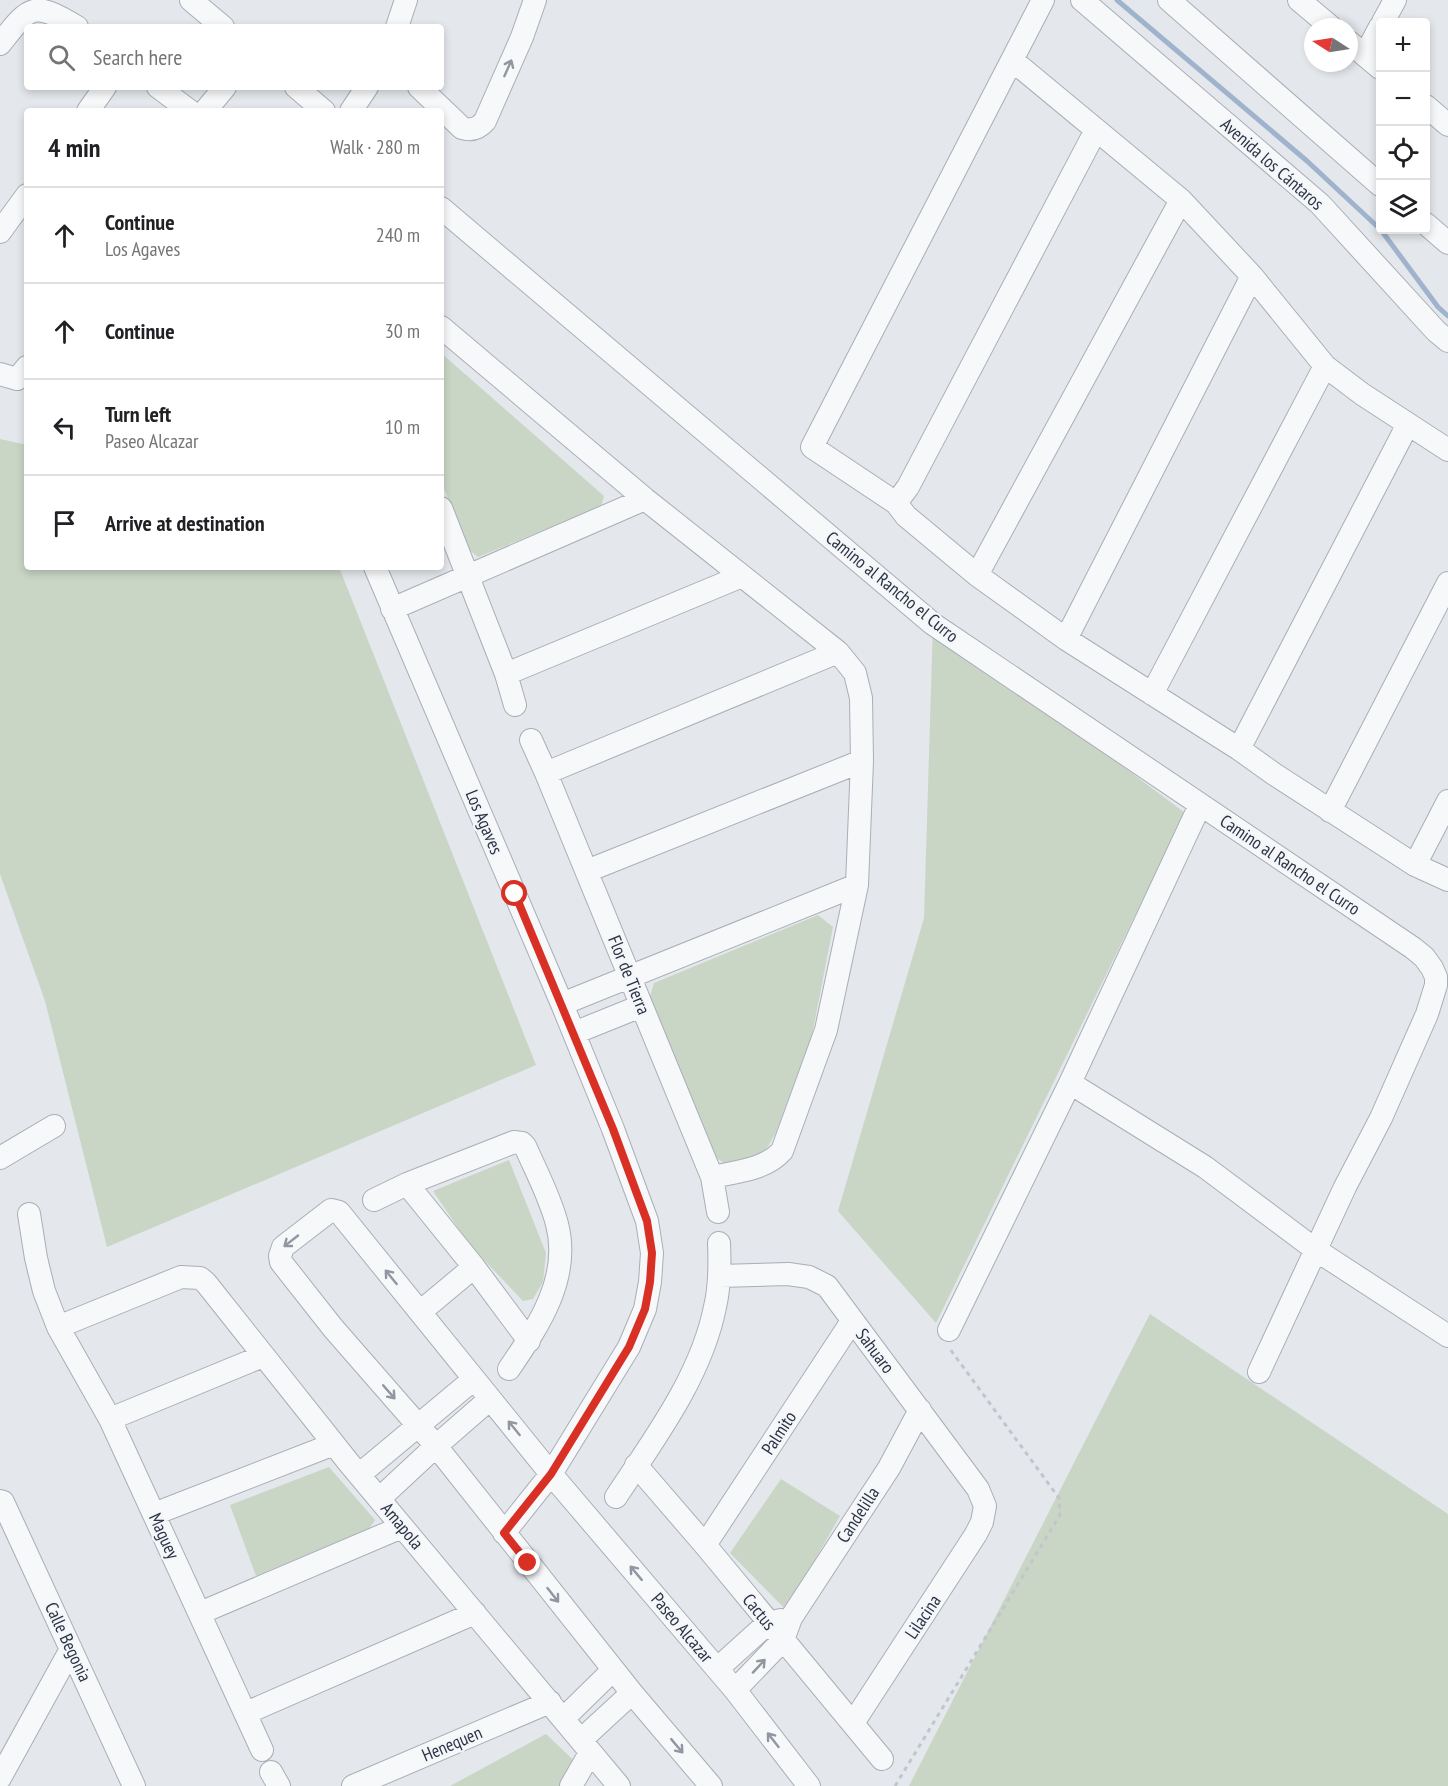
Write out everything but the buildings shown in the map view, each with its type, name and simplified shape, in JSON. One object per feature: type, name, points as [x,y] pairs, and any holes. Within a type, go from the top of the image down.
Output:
[{"type":"street","points":[[191,0],[219,24]]},
{"type":"street","points":[[398,24],[406,0]]},
{"type":"street","points":[[444,111],[462,128],[468,130],[480,126],[485,121],[535,0]]},
{"type":"street","points":[[1043,0],[812,447],[896,503],[906,516],[977,575],[1066,639],[1415,865],[1448,880]]},
{"type":"street","name":"Avenida los Cántaros","points":[[1082,0],[1320,204],[1422,317],[1448,341]]},
{"type":"street","points":[[1169,0],[1376,181]]},
{"type":"street","points":[[1299,0],[1320,18]]},
{"type":"street","points":[[1385,18],[1395,0]]},
{"type":"street","points":[[0,44],[24,13],[34,8],[55,11],[73,24]]},
{"type":"street","points":[[1365,55],[1376,34]]},
{"type":"street","points":[[1012,60],[1180,200],[1252,276],[1325,366],[1362,394],[1448,450]]},
{"type":"street","points":[[90,108],[103,90]]},
{"type":"street","points":[[164,90],[185,100]]},
{"type":"street","points":[[208,108],[222,90]]},
{"type":"street","points":[[300,90],[320,108]]},
{"type":"street","points":[[353,108],[365,90]]},
{"type":"street","points":[[422,90],[441,108]]},
{"type":"street","points":[[1430,110],[1448,123]]},
{"type":"street","points":[[896,503],[908,487],[1096,130]]},
{"type":"street","points":[[0,232],[24,199]]},
{"type":"street","points":[[977,575],[1180,200]]},
{"type":"street","name":"Camino al Rancho el Curro","points":[[444,211],[933,624],[1425,957],[1436,977],[1436,985],[1427,1014],[1381,1118],[1345,1187],[1317,1250]]},
{"type":"street","points":[[1430,228],[1448,243]]},
{"type":"street","points":[[1066,639],[1252,276]]},
{"type":"street","points":[[444,329],[645,499],[838,652],[855,673],[861,698],[862,761],[857,885],[826,1030],[782,1151],[776,1158],[761,1166],[712,1177]]},
{"type":"street","points":[[1152,694],[1325,366]]},
{"type":"street","points":[[1239,749],[1408,424]]},
{"type":"street","points":[[392,609],[645,499]]},
{"type":"street","points":[[444,516],[516,705]]},
{"type":"street","name":"Los Agaves","points":[[376,570],[613,1129],[647,1221],[652,1253],[645,1309],[629,1347],[551,1474],[504,1533]]},
{"type":"street","points":[[506,674],[742,576]]},
{"type":"street","points":[[1330,811],[1448,583]]},
{"type":"street","points":[[546,773],[838,652]]},
{"type":"street","name":"Flor de Tierra","points":[[531,740],[712,1177],[718,1212]]},
{"type":"street","points":[[587,871],[862,761]]},
{"type":"street","points":[[1415,865],[1448,801]]},
{"type":"street","points":[[949,1330],[1070,1083],[1200,805]]},
{"type":"street","points":[[562,1004],[857,885]]},
{"type":"street","points":[[574,1034],[641,1006]]},
{"type":"street","points":[[1070,1083],[1204,1167],[1317,1250],[1448,1336]]},
{"type":"street","points":[[0,1158],[54,1126]]},
{"type":"street","points":[[374,1200],[407,1184],[514,1142],[525,1146],[556,1221],[561,1244],[561,1266],[544,1314],[509,1369]]},
{"type":"street","points":[[407,1184],[474,1267],[528,1341]]},
{"type":"street","name":"Paseo Alcazar","points":[[419,1426],[333,1328],[281,1262],[283,1247],[331,1210],[337,1210],[551,1474],[735,1690],[809,1786]]},
{"type":"street","name":"Maguey","points":[[29,1214],[44,1291],[58,1327],[110,1419],[262,1750]]},
{"type":"street","points":[[616,1497],[683,1391],[702,1350],[715,1308],[720,1276],[719,1243]]},
{"type":"street","points":[[1258,1372],[1317,1250]]},
{"type":"street","points":[[420,1312],[474,1267]]},
{"type":"street","name":"Sahuaro","points":[[720,1276],[788,1274],[809,1277],[827,1286],[978,1489],[985,1506]]},
{"type":"street","name":"Amapola","points":[[58,1327],[181,1277],[200,1278],[402,1527],[619,1786]]},
{"type":"street","name":"Palmito","points":[[705,1545],[852,1321]]},
{"type":"street","points":[[110,1419],[263,1356]]},
{"type":"street","points":[[360,1474],[474,1379]]},
{"type":"street","points":[[379,1499],[490,1399]]},
{"type":"street","name":"Candelilla","points":[[783,1640],[791,1618],[889,1468],[920,1410]]},
{"type":"street","points":[[419,1426],[632,1693],[711,1786]]},
{"type":"street","points":[[154,1514],[334,1444]]},
{"type":"street","name":"Cactus","points":[[636,1465],[882,1759]]},
{"type":"street","name":"Calle Begonia","points":[[0,1501],[3,1503],[134,1786]]},
{"type":"street","name":"Lilacina","points":[[853,1723],[962,1559],[982,1522],[985,1506]]},
{"type":"street","points":[[200,1613],[402,1527]]},
{"type":"street","points":[[246,1713],[475,1613]]},
{"type":"street","points":[[717,1669],[768,1623],[791,1618]]},
{"type":"street","points":[[735,1690],[783,1640]]},
{"type":"street","points":[[0,1778],[71,1649]]},
{"type":"street","points":[[557,1710],[614,1670]]},
{"type":"street","points":[[571,1786],[586,1747],[632,1693]]},
{"type":"street","name":"Henequen","points":[[353,1786],[391,1779],[557,1710]]},
{"type":"path","points":[[895,1786],[1060,1515],[1061,1508],[1059,1498],[948,1346],[946,1339],[949,1330]]},
{"type":"green space","points":[[444,356],[604,496],[601,507],[478,557],[468,549],[444,489]]},
{"type":"green space","points":[[0,439],[24,444],[24,570],[340,570],[536,1065],[107,1247],[45,1001],[0,874]]},
{"type":"green space","points":[[933,624],[1185,813],[936,1323],[838,1211],[924,918]]},
{"type":"green space","points":[[818,915],[833,927],[812,1035],[776,1132],[761,1159],[725,1164],[715,1157],[649,1000],[654,983]]},
{"type":"green space","points":[[509,1160],[546,1253],[543,1282],[533,1299],[523,1301],[469,1244],[433,1191]]},
{"type":"green space","points":[[1150,1314],[1448,1514],[1448,1786],[909,1786]]},
{"type":"green space","points":[[329,1467],[375,1520],[369,1529],[256,1576],[230,1505]]},
{"type":"green space","points":[[781,1479],[840,1516],[786,1610],[730,1553]]},
{"type":"green space","points":[[546,1734],[589,1775],[582,1786],[450,1786]]},
{"type":"waterway","points":[[1117,0],[1307,161],[1376,225]]},
{"type":"waterway","points":[[1384,234],[1438,307],[1448,316]]},
{"type":"route","points":[[515,894],[613,1129],[647,1221],[652,1253],[645,1309],[629,1347],[551,1474],[504,1533],[528,1563]]}]
